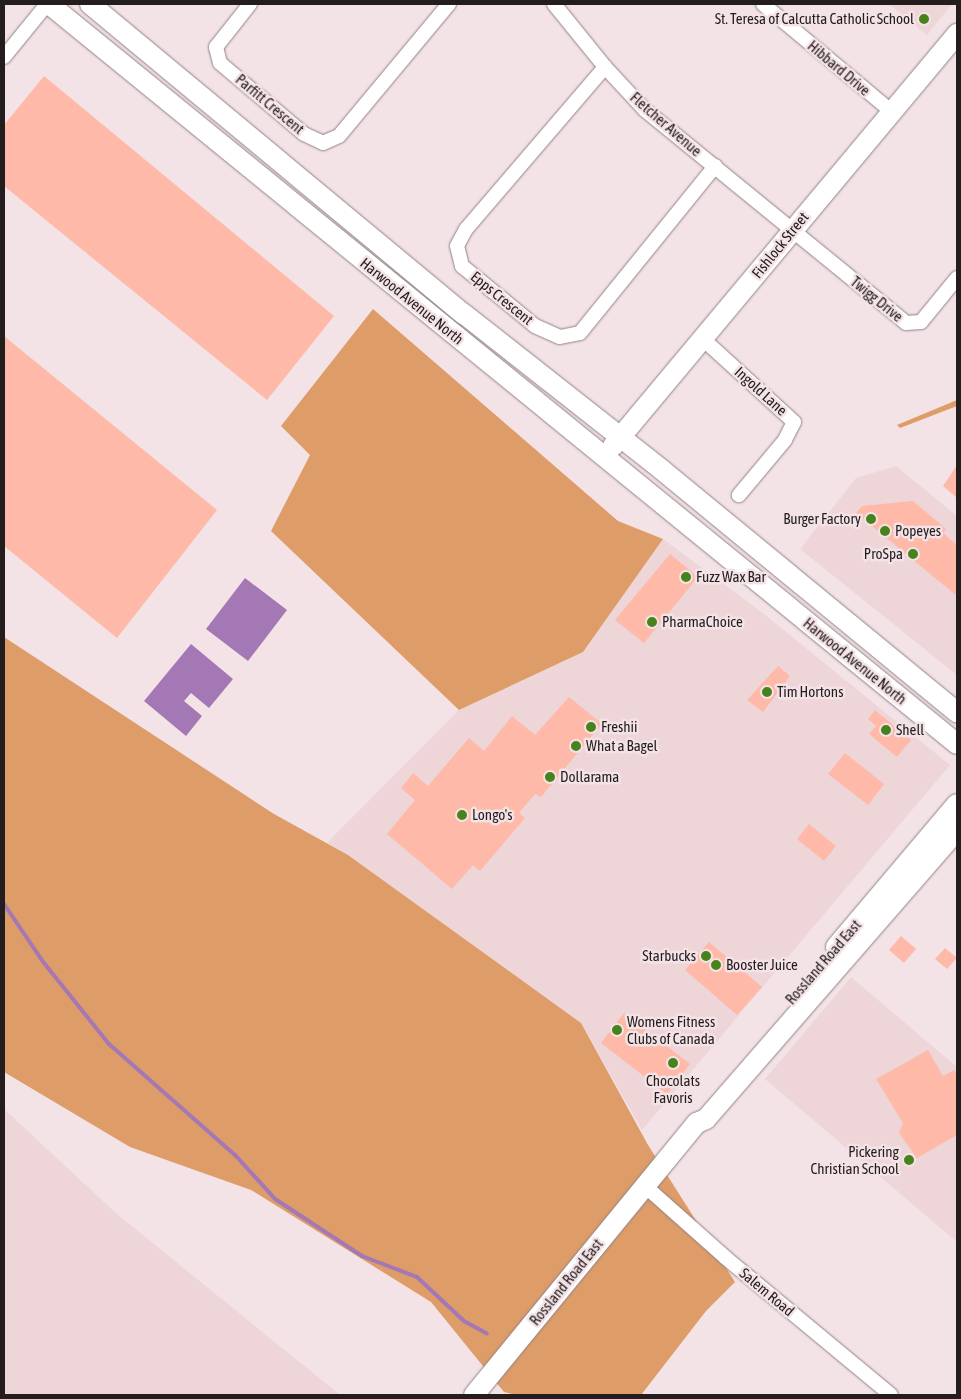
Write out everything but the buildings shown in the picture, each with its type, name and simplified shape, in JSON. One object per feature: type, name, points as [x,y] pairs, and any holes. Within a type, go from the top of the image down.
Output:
[{"type":"main road","name":"Harwood Avenue North","points":[[48,4],[957,744]]},
{"type":"main road","name":"Harwood Avenue North","points":[[90,4],[464,314],[620,437],[957,712]]},
{"type":"main road","name":"Fishlock Street","points":[[603,457],[957,34]]},
{"type":"main road","points":[[776,597],[792,576]]},
{"type":"main road","name":"Rossland Road East","points":[[697,1123],[696,1114],[957,804]]},
{"type":"main road","name":"Rossland Road East","points":[[474,1395],[697,1123],[706,1119],[957,830]]},
{"type":"street","points":[[4,57],[48,4]]},
{"type":"street","name":"Parfitt Crescent","points":[[250,4],[216,47],[220,63],[304,134],[323,143],[339,136],[449,4]]},
{"type":"street","name":"Fletcher Avenue","points":[[554,4],[605,67],[645,110],[792,230]]},
{"type":"street","name":"Hibbard Drive","points":[[763,4],[892,112]]},
{"type":"street","name":"Epps Crescent","points":[[605,67],[466,229],[457,246],[462,266],[535,326],[560,337],[580,333],[715,166]]},
{"type":"street","name":"Twigg Drive","points":[[792,230],[906,323],[921,322],[957,278]]},
{"type":"street","name":"Ingold Lane","points":[[703,339],[794,422],[785,440],[739,495]]},
{"type":"street","name":"Salem Road","points":[[645,1186],[726,1258],[891,1395]]},
{"type":"shaded area","name":"St. Teresa of Calcutta Catholic School","points":[[889,4],[952,4],[927,35]]},
{"type":"shaded area","points":[[373,309],[618,521],[663,539],[583,652],[459,710],[271,531],[310,455],[281,426]]},
{"type":"shaded area","points":[[957,400],[957,406],[900,428],[897,425]]},
{"type":"shaded area","points":[[896,466],[957,516],[957,675],[800,549],[856,478]]},
{"type":"shaded area","points":[[663,539],[760,611],[950,765],[642,1130],[581,1023],[348,855],[327,843],[459,710],[583,652]]},
{"type":"shaded area","points":[[245,578],[287,610],[248,661],[206,629]]},
{"type":"shaded area","points":[[4,637],[274,814],[348,855],[581,1023],[648,1145],[735,1282],[706,1311],[641,1395],[516,1395],[504,1392],[431,1302],[251,1190],[130,1147],[4,1072]]},
{"type":"shaded area","points":[[191,644],[233,679],[209,708],[191,693],[184,701],[202,716],[186,736],[144,701]]},
{"type":"shaded area","name":"Pickering Christian School","points":[[851,977],[957,1067],[957,1242],[765,1079]]},
{"type":"shaded area","points":[[4,1109],[117,1214],[340,1395],[4,1395]]},
{"type":"waterway","points":[[4,904],[44,963],[109,1044],[236,1156],[275,1199],[362,1256],[417,1277],[464,1321],[487,1334]]},
{"type":"place","name":"St. Teresa of Calcutta Catholic School","points":[[924,19]]},
{"type":"place","name":"Burger Factory","points":[[871,519]]},
{"type":"place","name":"Popeyes","points":[[885,531]]},
{"type":"place","name":"ProSpa","points":[[913,554]]},
{"type":"place","name":"Fuzz Wax Bar","points":[[686,577]]},
{"type":"place","name":"PharmaChoice","points":[[652,622]]},
{"type":"place","name":"Tim Hortons","points":[[767,692]]},
{"type":"place","name":"Freshii","points":[[591,727]]},
{"type":"place","name":"Shell","points":[[886,730]]},
{"type":"place","name":"What a Bagel","points":[[576,746]]},
{"type":"place","name":"Dollarama","points":[[550,777]]},
{"type":"place","name":"Longo's","points":[[462,815]]},
{"type":"place","name":"Starbucks","points":[[706,956]]},
{"type":"place","name":"Booster Juice","points":[[716,965]]},
{"type":"place","name":"Womens Fitness Clubs of Canada","points":[[617,1030]]},
{"type":"place","name":"Chocolats Favoris","points":[[673,1063]]},
{"type":"place","name":"Pickering Christian School","points":[[909,1160]]}]
